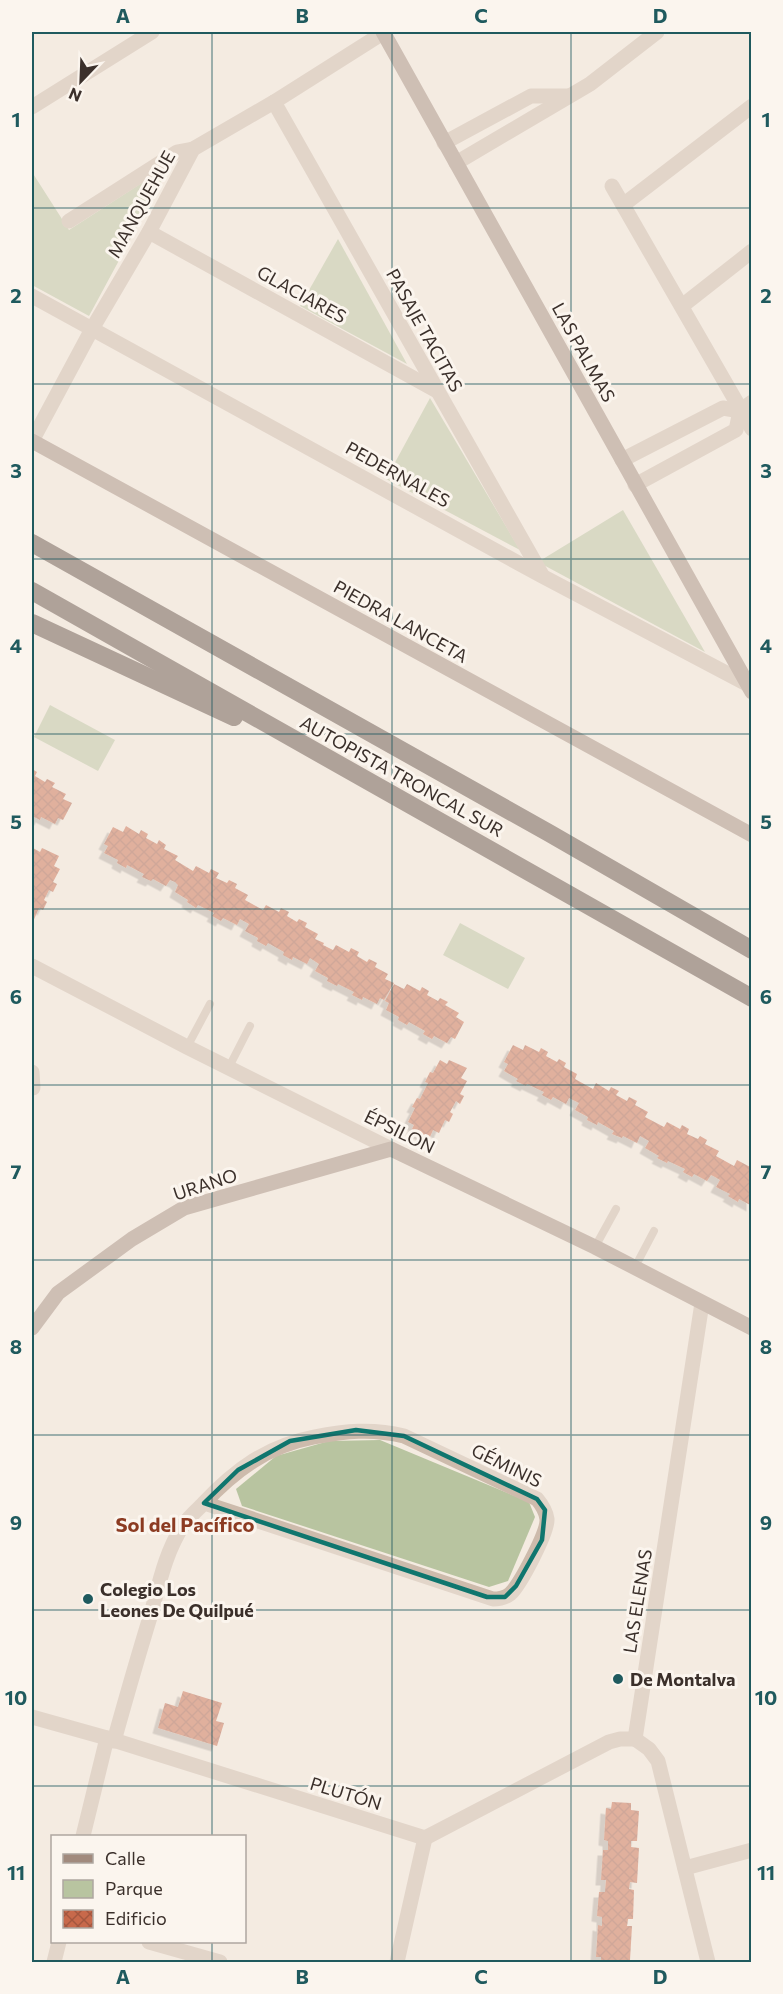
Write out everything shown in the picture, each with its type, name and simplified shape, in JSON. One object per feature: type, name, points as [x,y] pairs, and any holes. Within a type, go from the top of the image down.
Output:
[{"type":"highway","name":"AUTOPISTA TRONCAL SUR","points":[[32,543],[752,950]]},
{"type":"highway","name":"AUTOPISTA TRONCAL SUR","points":[[32,591],[752,998]]},
{"type":"highway","points":[[32,622],[360,777]]},
{"type":"street","points":[[32,107],[152,32]]},
{"type":"street","name":"MANQUEHUE","points":[[32,441],[193,149],[274,102],[383,32]]},
{"type":"street","name":"LAS PALMAS","points":[[383,32],[749,688]]},
{"type":"street","points":[[456,163],[590,84],[657,32]]},
{"type":"street","points":[[444,143],[531,96],[568,96]]},
{"type":"street","name":"PASAJE TACITAS","points":[[274,102],[542,576]]},
{"type":"street","points":[[623,205],[752,106]]},
{"type":"street","points":[[69,221],[177,152],[193,149]]},
{"type":"street","points":[[612,186],[682,306],[746,406],[752,429]]},
{"type":"street","name":"GLACIARES","points":[[149,232],[437,391]]},
{"type":"street","points":[[682,306],[752,251]]},
{"type":"street","name":"PEDERNALES","points":[[32,296],[749,688]]},
{"type":"street","points":[[622,460],[723,408],[746,406]]},
{"type":"street","points":[[635,485],[736,430],[746,406]]},
{"type":"street","name":"PIEDRA LANCETA","points":[[32,441],[752,835]]},
{"type":"street","name":"ÉPSILON","points":[[32,966],[187,1047],[595,1247],[752,1328]]},
{"type":"street","points":[[32,1072],[33,1088]]},
{"type":"street","name":"URANO","points":[[32,1328],[58,1293],[132,1239],[184,1208],[391,1149]]},
{"type":"street","name":"LAS ELENAS","points":[[635,1739],[702,1303]]},
{"type":"street","name":"GÉMINIS","points":[[83,1835],[110,1740],[166,1561],[184,1524],[204,1503],[238,1470],[290,1441],[340,1432],[373,1430],[404,1436],[537,1499],[545,1510],[547,1526],[542,1540],[516,1586],[505,1597],[493,1599],[204,1503]]},
{"type":"street","name":"PLUTÓN","points":[[32,1718],[425,1838]]},
{"type":"street","points":[[397,1962],[425,1838],[609,1742],[620,1739],[635,1739],[649,1749],[658,1761],[708,1962]]},
{"type":"street","points":[[685,1868],[752,1850]]},
{"type":"street","points":[[54,1962],[59,1943]]},
{"type":"street","points":[[156,1943],[220,1962]]},
{"type":"lane","points":[[187,1047],[210,1004]]},
{"type":"lane","points":[[229,1067],[250,1026]]},
{"type":"lane","points":[[595,1247],[616,1209]]},
{"type":"lane","points":[[635,1267],[654,1231]]},
{"type":"highlighted area","points":[[356,1430],[404,1436],[537,1499],[545,1510],[542,1540],[516,1586],[505,1597],[487,1597],[204,1503],[238,1470],[290,1441]]},
{"type":"green space","points":[[171,164],[89,316],[32,285],[32,172],[69,230]]},
{"type":"green space","points":[[338,239],[407,364],[300,306]]},
{"type":"green space","points":[[430,398],[520,550],[386,479]]},
{"type":"green space","points":[[623,510],[705,652],[538,562]]},
{"type":"green space","points":[[50,705],[115,740],[98,771],[34,737]]},
{"type":"green space","points":[[460,923],[525,958],[508,989],[443,955]]},
{"type":"green space","points":[[380,1440],[529,1502],[535,1517],[508,1581],[489,1587],[242,1506],[236,1489],[276,1456],[329,1441]]},
{"type":"building","points":[[32,769],[37,772],[35,776],[45,782],[47,779],[55,783],[52,787],[66,794],[63,799],[72,803],[63,820],[58,818],[55,824],[41,817],[40,820],[32,816]]},
{"type":"building","points":[[126,826],[139,834],[141,830],[148,834],[146,838],[157,844],[159,840],[166,845],[164,849],[178,856],[175,860],[193,871],[196,866],[209,873],[211,869],[219,873],[216,878],[237,884],[235,888],[248,895],[245,900],[263,910],[266,905],[279,912],[281,908],[289,912],[287,916],[297,922],[299,919],[307,923],[305,927],[318,934],[315,939],[324,943],[323,945],[333,950],[336,945],[349,952],[351,948],[359,952],[357,956],[367,962],[369,959],[377,963],[375,967],[388,974],[385,979],[394,983],[384,1000],[380,998],[377,1004],[363,997],[362,1000],[352,995],[354,992],[327,981],[328,978],[315,971],[319,964],[310,958],[307,964],[293,957],[292,960],[283,955],[284,952],[268,943],[266,946],[257,941],[258,938],[245,931],[249,924],[240,919],[237,925],[223,918],[221,921],[212,916],[214,913],[198,905],[196,908],[175,892],[178,885],[175,882],[170,880],[166,886],[153,879],[151,881],[142,877],[144,874],[127,865],[126,868],[117,863],[118,860],[104,853],[108,846],[104,844],[113,827],[123,832]]},
{"type":"building","points":[[33,848],[40,852],[42,848],[59,856],[54,866],[60,869],[53,882],[57,884],[53,892],[49,890],[44,900],[47,902],[43,910],[39,908],[32,924]]},
{"type":"building","points":[[394,984],[404,989],[407,984],[420,991],[422,987],[429,991],[427,995],[438,1001],[440,998],[448,1002],[445,1005],[459,1013],[456,1017],[464,1022],[455,1039],[451,1037],[447,1043],[434,1036],[432,1039],[423,1034],[425,1031],[409,1022],[407,1025],[398,1020],[399,1017],[386,1010],[389,1003],[385,1001]]},
{"type":"building","points":[[513,1045],[523,1050],[525,1045],[539,1052],[541,1048],[548,1052],[546,1056],[557,1062],[559,1059],[566,1063],[564,1067],[577,1074],[575,1079],[593,1089],[596,1083],[609,1091],[611,1087],[619,1091],[616,1095],[627,1101],[629,1097],[637,1101],[635,1105],[648,1112],[645,1117],[664,1127],[667,1122],[680,1129],[682,1125],[689,1129],[687,1134],[698,1139],[700,1136],[707,1140],[705,1144],[719,1151],[716,1156],[734,1166],[737,1160],[752,1168],[752,1206],[739,1199],[738,1202],[728,1196],[730,1194],[716,1187],[720,1180],[715,1177],[711,1175],[707,1181],[694,1174],[692,1177],[683,1172],[685,1169],[657,1158],[659,1156],[645,1148],[649,1141],[640,1136],[637,1143],[623,1136],[622,1138],[612,1134],[614,1131],[598,1122],[597,1125],[587,1120],[588,1117],[575,1110],[579,1103],[569,1098],[566,1104],[553,1097],[551,1100],[542,1095],[544,1092],[516,1081],[518,1079],[504,1071],[508,1064],[504,1062]]},
{"type":"building","points":[[440,1060],[447,1064],[449,1060],[467,1068],[461,1078],[467,1081],[460,1094],[464,1096],[460,1104],[456,1101],[450,1112],[453,1114],[449,1122],[445,1120],[439,1133],[433,1130],[429,1139],[412,1129],[414,1125],[408,1122],[415,1108],[412,1107],[417,1098],[420,1099],[428,1083],[425,1082],[430,1072],[433,1073]]},
{"type":"building","points":[[183,1691],[222,1703],[216,1721],[224,1723],[217,1746],[158,1728],[165,1703],[178,1707]]},
{"type":"building","points":[[612,1802],[631,1803],[631,1810],[639,1811],[637,1841],[631,1841],[631,1847],[639,1848],[637,1883],[630,1882],[629,1889],[634,1890],[633,1919],[628,1919],[627,1926],[632,1926],[630,1960],[601,1962],[601,1957],[596,1957],[598,1925],[602,1926],[602,1917],[597,1916],[599,1892],[605,1892],[606,1880],[601,1880],[603,1850],[608,1850],[608,1841],[604,1840],[606,1808],[611,1809]]},
{"type":"place","name":"Colegio Los Leones De Quilpué","points":[[88,1599]]},
{"type":"place","name":"De Montalva","points":[[618,1679]]},
{"type":"district","name":"Sol del Pacífico","points":[[185,1524]]}]
